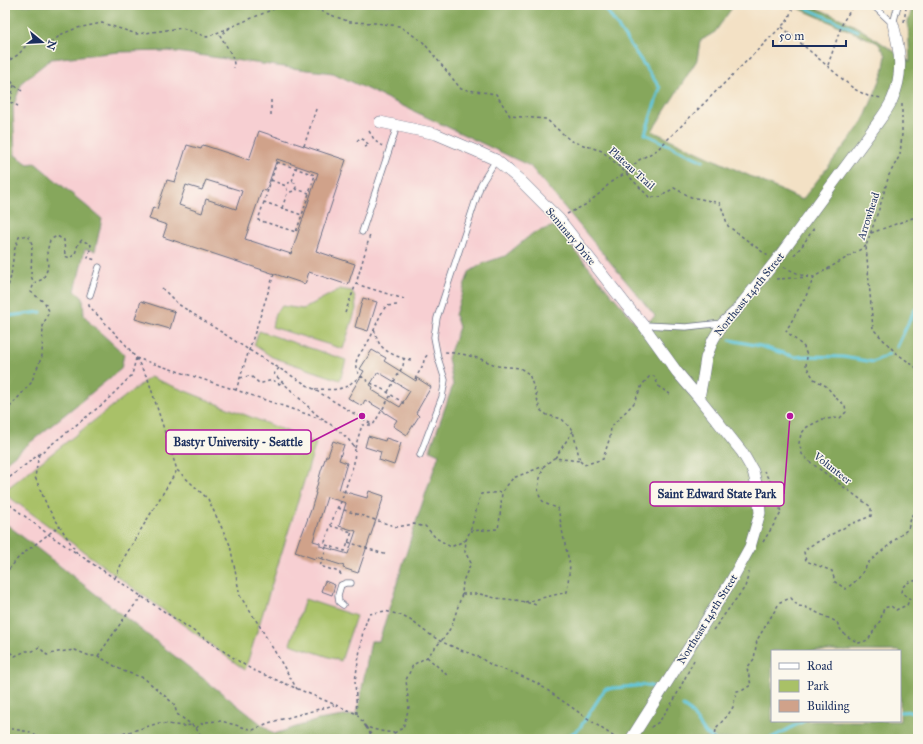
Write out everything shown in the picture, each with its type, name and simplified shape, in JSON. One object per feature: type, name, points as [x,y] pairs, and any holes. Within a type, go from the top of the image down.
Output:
[{"type":"street","name":"Northeast 145th Street","points":[[630,739],[730,583],[750,546],[760,513],[758,491],[753,471],[742,452],[699,398],[704,377],[706,358],[713,340],[723,323],[780,267],[892,100],[898,82],[900,62],[898,43],[893,24]]},
{"type":"street","name":"Seminary Drive","points":[[380,122],[436,134],[496,160],[521,181],[559,219],[643,325],[677,372],[699,398]]},
{"type":"lane","points":[[872,5],[893,24],[898,5]]},
{"type":"lane","points":[[362,232],[397,126]]},
{"type":"lane","points":[[420,455],[442,397],[445,380],[434,337],[437,318],[481,184],[496,160]]},
{"type":"lane","points":[[90,295],[100,264]]},
{"type":"lane","points":[[643,325],[686,327],[723,323]]},
{"type":"lane","points":[[343,605],[339,602],[338,595],[340,585],[349,583]]},
{"type":"path","points":[[5,62],[19,54],[28,43],[53,41],[62,34],[77,28],[102,23],[137,34],[182,28],[207,37],[283,5]]},
{"type":"path","name":"Plateau Trail","points":[[304,5],[350,22],[400,26],[423,42],[461,89],[496,94],[510,116],[546,119],[571,141],[602,151],[649,197],[660,197],[674,188],[690,197],[720,203],[728,226],[780,267]]},
{"type":"path","points":[[559,219],[585,205],[611,182],[626,173],[639,160],[656,150],[782,27],[788,20],[794,5]]},
{"type":"path","points":[[828,65],[844,20],[854,5]]},
{"type":"path","points":[[214,34],[220,35],[233,25]]},
{"type":"path","points":[[782,27],[828,65],[854,89],[868,96],[884,98]]},
{"type":"path","points":[[220,35],[235,63],[234,68]]},
{"type":"path","points":[[5,71],[14,85],[22,91]]},
{"type":"path","points":[[14,85],[10,102],[18,106]]},
{"type":"path","points":[[271,99],[271,115]]},
{"type":"path","name":"Arrowhead","points":[[898,106],[902,99],[902,134],[900,155],[889,175],[866,246],[873,329],[895,352],[918,369]]},
{"type":"path","points":[[304,146],[317,106]]},
{"type":"path","points":[[369,131],[375,142],[382,147]]},
{"type":"path","points":[[357,141],[360,138],[364,140],[368,145],[365,148]]},
{"type":"path","points":[[277,162],[297,167],[315,175],[296,232],[258,220],[277,162]]},
{"type":"path","points":[[286,186],[288,183],[292,182],[297,167]]},
{"type":"path","points":[[271,180],[286,186],[288,191],[282,208]]},
{"type":"path","points":[[292,182],[296,186],[295,189]]},
{"type":"path","points":[[288,191],[295,189],[309,193]]},
{"type":"path","points":[[264,202],[302,215]]},
{"type":"path","points":[[871,233],[918,216]]},
{"type":"path","points":[[793,256],[814,228]]},
{"type":"path","points":[[5,297],[11,276],[14,251],[19,237],[28,235],[32,244],[31,276],[34,283],[31,292],[44,303],[49,311],[43,326],[42,356],[31,383],[5,411]]},
{"type":"path","points":[[345,313],[356,284],[370,235]]},
{"type":"path","points":[[34,283],[43,280],[48,268],[47,252],[50,240],[57,236],[64,240],[65,256],[70,258],[75,254],[78,244],[82,240],[91,244],[88,258],[100,264]]},
{"type":"path","points":[[776,275],[773,279],[814,277],[866,246]]},
{"type":"path","points":[[780,267],[801,275],[814,277]]},
{"type":"path","points":[[236,390],[274,274]]},
{"type":"path","name":"Volunteer","points":[[814,277],[806,296],[786,331],[804,347],[806,366],[814,379],[826,386],[838,400],[845,405],[846,412],[840,418],[823,419],[807,428],[801,434],[800,443],[802,454],[810,462],[871,507],[871,516],[851,524],[808,547],[804,552],[806,561],[832,571],[835,582],[846,589],[858,579],[869,562],[908,529],[912,515],[918,508]]},
{"type":"path","points":[[356,284],[404,299]]},
{"type":"path","points":[[162,288],[178,304],[249,350],[374,425]]},
{"type":"path","points":[[90,295],[89,306],[126,345],[148,378],[177,470],[208,500],[230,545],[240,596],[259,624],[297,689]]},
{"type":"path","points":[[397,305],[386,306],[381,313],[368,343],[355,365],[362,377],[405,404]]},
{"type":"path","points":[[374,330],[379,342],[384,348],[401,357],[411,360]]},
{"type":"path","points":[[414,379],[421,368],[425,356],[429,353],[437,352],[462,354],[478,358],[498,366],[520,368],[528,374],[536,394],[540,410],[547,415],[562,419],[573,431],[580,461],[584,465],[603,459],[610,437],[611,428],[634,403],[642,385],[648,377],[654,376],[659,387],[670,394]]},
{"type":"path","points":[[388,392],[403,366],[404,360],[401,357]]},
{"type":"path","points":[[136,358],[236,390],[318,418],[330,424]]},
{"type":"path","points":[[5,481],[104,403],[132,375],[136,358]]},
{"type":"path","points":[[279,368],[274,374],[317,415],[348,439],[354,448]]},
{"type":"path","points":[[240,378],[249,376],[262,383],[273,380],[279,384],[283,382]]},
{"type":"path","points":[[313,388],[332,390],[341,389],[362,377]]},
{"type":"path","points":[[374,425],[391,395]]},
{"type":"path","points":[[349,583],[339,572],[320,566],[326,549],[325,542],[338,508],[342,502],[354,464],[354,448],[362,425],[374,425]]},
{"type":"path","points":[[470,531],[498,529],[502,492],[513,478],[544,466],[554,458],[573,431]]},
{"type":"path","points":[[39,454],[35,477],[48,508],[77,553]]},
{"type":"path","points":[[554,458],[580,461]]},
{"type":"path","points":[[525,602],[567,592],[570,565],[558,508],[545,503],[539,495],[539,480],[544,466]]},
{"type":"path","points":[[762,466],[776,492],[781,513],[762,544]]},
{"type":"path","points":[[115,578],[125,556],[177,470]]},
{"type":"path","points":[[366,727],[394,733],[403,728],[409,707],[406,680],[413,665],[427,657],[447,634],[452,625],[462,594],[463,581],[471,563],[465,552],[466,540],[481,494],[502,492]]},
{"type":"path","points":[[5,500],[48,534],[253,670],[357,714]]},
{"type":"path","points":[[338,508],[397,527],[414,524],[425,526],[436,538],[451,548],[466,540]]},
{"type":"path","points":[[5,574],[19,557],[59,526]]},
{"type":"path","points":[[326,545],[345,551],[352,532],[331,526]]},
{"type":"path","points":[[348,542],[388,555]]},
{"type":"path","points":[[712,632],[745,587],[750,568]]},
{"type":"path","points":[[715,739],[716,728],[733,707],[737,692],[751,685],[747,668],[754,659],[757,640],[780,602],[791,598],[798,606],[805,607],[837,622],[840,631],[859,643],[868,640],[880,621],[884,608],[891,606],[896,610],[907,605],[910,599],[902,592],[902,588],[906,583],[914,580],[918,581]]},
{"type":"path","points":[[462,594],[480,594],[536,605]]},
{"type":"path","points":[[98,656],[125,617],[142,596]]},
{"type":"path","points":[[374,739],[357,714],[355,681],[363,631],[369,614],[385,611],[400,614],[440,641],[479,657],[493,666],[537,683],[617,739]]},
{"type":"path","points":[[5,649],[15,656],[26,651],[33,651],[39,648],[47,655],[74,650],[90,656],[98,656],[123,671],[144,678],[174,704],[177,714],[193,725],[202,739]]},
{"type":"path","points":[[427,657],[448,676]]},
{"type":"path","points":[[649,728],[659,722],[674,700],[696,657]]},
{"type":"path","points":[[196,728],[204,722],[221,721],[253,730],[268,723],[334,705]]},
{"type":"path","points":[[106,739],[159,723],[183,726],[193,725]]},
{"type":"path","points":[[5,729],[30,732],[40,739]]},
{"type":"path","points":[[393,739],[394,733]]},
{"type":"shaded area","points":[[169,51],[333,73],[530,166],[655,316],[594,716],[318,720],[274,734],[5,523],[5,463],[121,369],[124,354],[91,324],[84,315],[83,298],[75,291],[85,249],[94,251],[28,165],[15,156],[13,107],[22,82],[51,59],[119,52]]},
{"type":"green space","points":[[5,5],[734,5],[715,32],[700,41],[697,60],[652,131],[802,200],[863,122],[883,73],[886,55],[878,43],[791,5],[809,5],[844,20],[862,30],[910,62],[908,22],[913,5],[918,5],[918,739],[5,739],[5,523],[274,734],[318,720],[357,714],[371,641],[379,641],[439,454],[430,450],[453,385],[448,358],[459,327],[455,315],[469,272],[484,263],[505,256],[533,233],[554,226],[640,328],[655,316],[530,166],[333,73],[169,51],[119,52],[51,59],[22,82],[13,107],[15,155],[28,164],[35,163],[102,219],[95,251],[85,249],[75,291],[83,298],[84,315],[91,324],[124,354],[121,369],[5,463]]},
{"type":"green space","points":[[340,289],[352,291],[355,298],[356,309],[343,349],[272,327],[275,313],[282,306],[303,309]]},
{"type":"green space","points":[[259,331],[346,360],[340,380],[272,357],[254,345]]},
{"type":"green space","points":[[150,377],[316,443],[245,670],[5,494],[5,490]]},
{"type":"green space","points":[[305,599],[356,616],[341,661],[290,644]]},
{"type":"building","points":[[259,131],[346,160],[316,251],[355,264],[348,285],[309,272],[305,284],[163,237],[167,225],[149,219],[153,207],[157,209],[167,180],[175,182],[187,145],[201,149],[203,145],[249,160]],"holes":[[[277,159],[318,173],[291,254],[245,239],[262,190],[266,191]],[[206,180],[242,191],[236,209],[206,199],[202,213],[179,205],[186,185],[202,190]]]},
{"type":"building","points":[[363,298],[377,302],[368,331],[355,327]]},
{"type":"building","points":[[141,301],[175,312],[170,329],[135,319]]},
{"type":"building","points":[[372,350],[386,358],[384,361],[416,381],[417,378],[431,387],[416,413],[419,416],[407,435],[393,426],[397,420],[384,411],[365,400],[362,406],[348,398],[364,371],[360,369]],"holes":[[[378,372],[410,391],[400,407],[372,390],[373,387],[370,385]]]},
{"type":"building","points":[[368,436],[385,441],[386,438],[401,443],[394,465],[379,460],[381,452],[365,447]]},
{"type":"building","points":[[333,441],[344,445],[339,460],[347,463],[339,490],[367,498],[369,491],[384,496],[358,573],[343,568],[344,566],[316,557],[315,559],[295,552],[311,510],[326,456],[328,456]],"holes":[[[327,497],[346,503],[339,526],[356,531],[348,554],[320,546],[320,543],[313,541]]]},
{"type":"building","points":[[325,581],[335,585],[332,595],[321,591]]},
{"type":"waterway","points":[[595,5],[607,11],[660,88],[645,134],[703,161]]},
{"type":"waterway","points":[[799,5],[858,31]]},
{"type":"waterway","points":[[897,347],[914,311],[918,307]]},
{"type":"waterway","points":[[5,314],[8,316],[41,312]]},
{"type":"waterway","points":[[730,340],[760,346],[795,357],[843,357],[873,362],[889,354]]},
{"type":"waterway","points":[[571,734],[579,729],[605,689],[645,685],[654,687]]},
{"type":"waterway","points":[[683,706],[690,711],[706,734],[714,739]]},
{"type":"waterway","points":[[901,712],[918,711]]},
{"type":"waterway","points":[[769,739],[802,722]]},
{"type":"place","name":"Bastyr University - Seattle","points":[[362,416]]},
{"type":"place","name":"Saint Edward State Park","points":[[790,416]]}]
